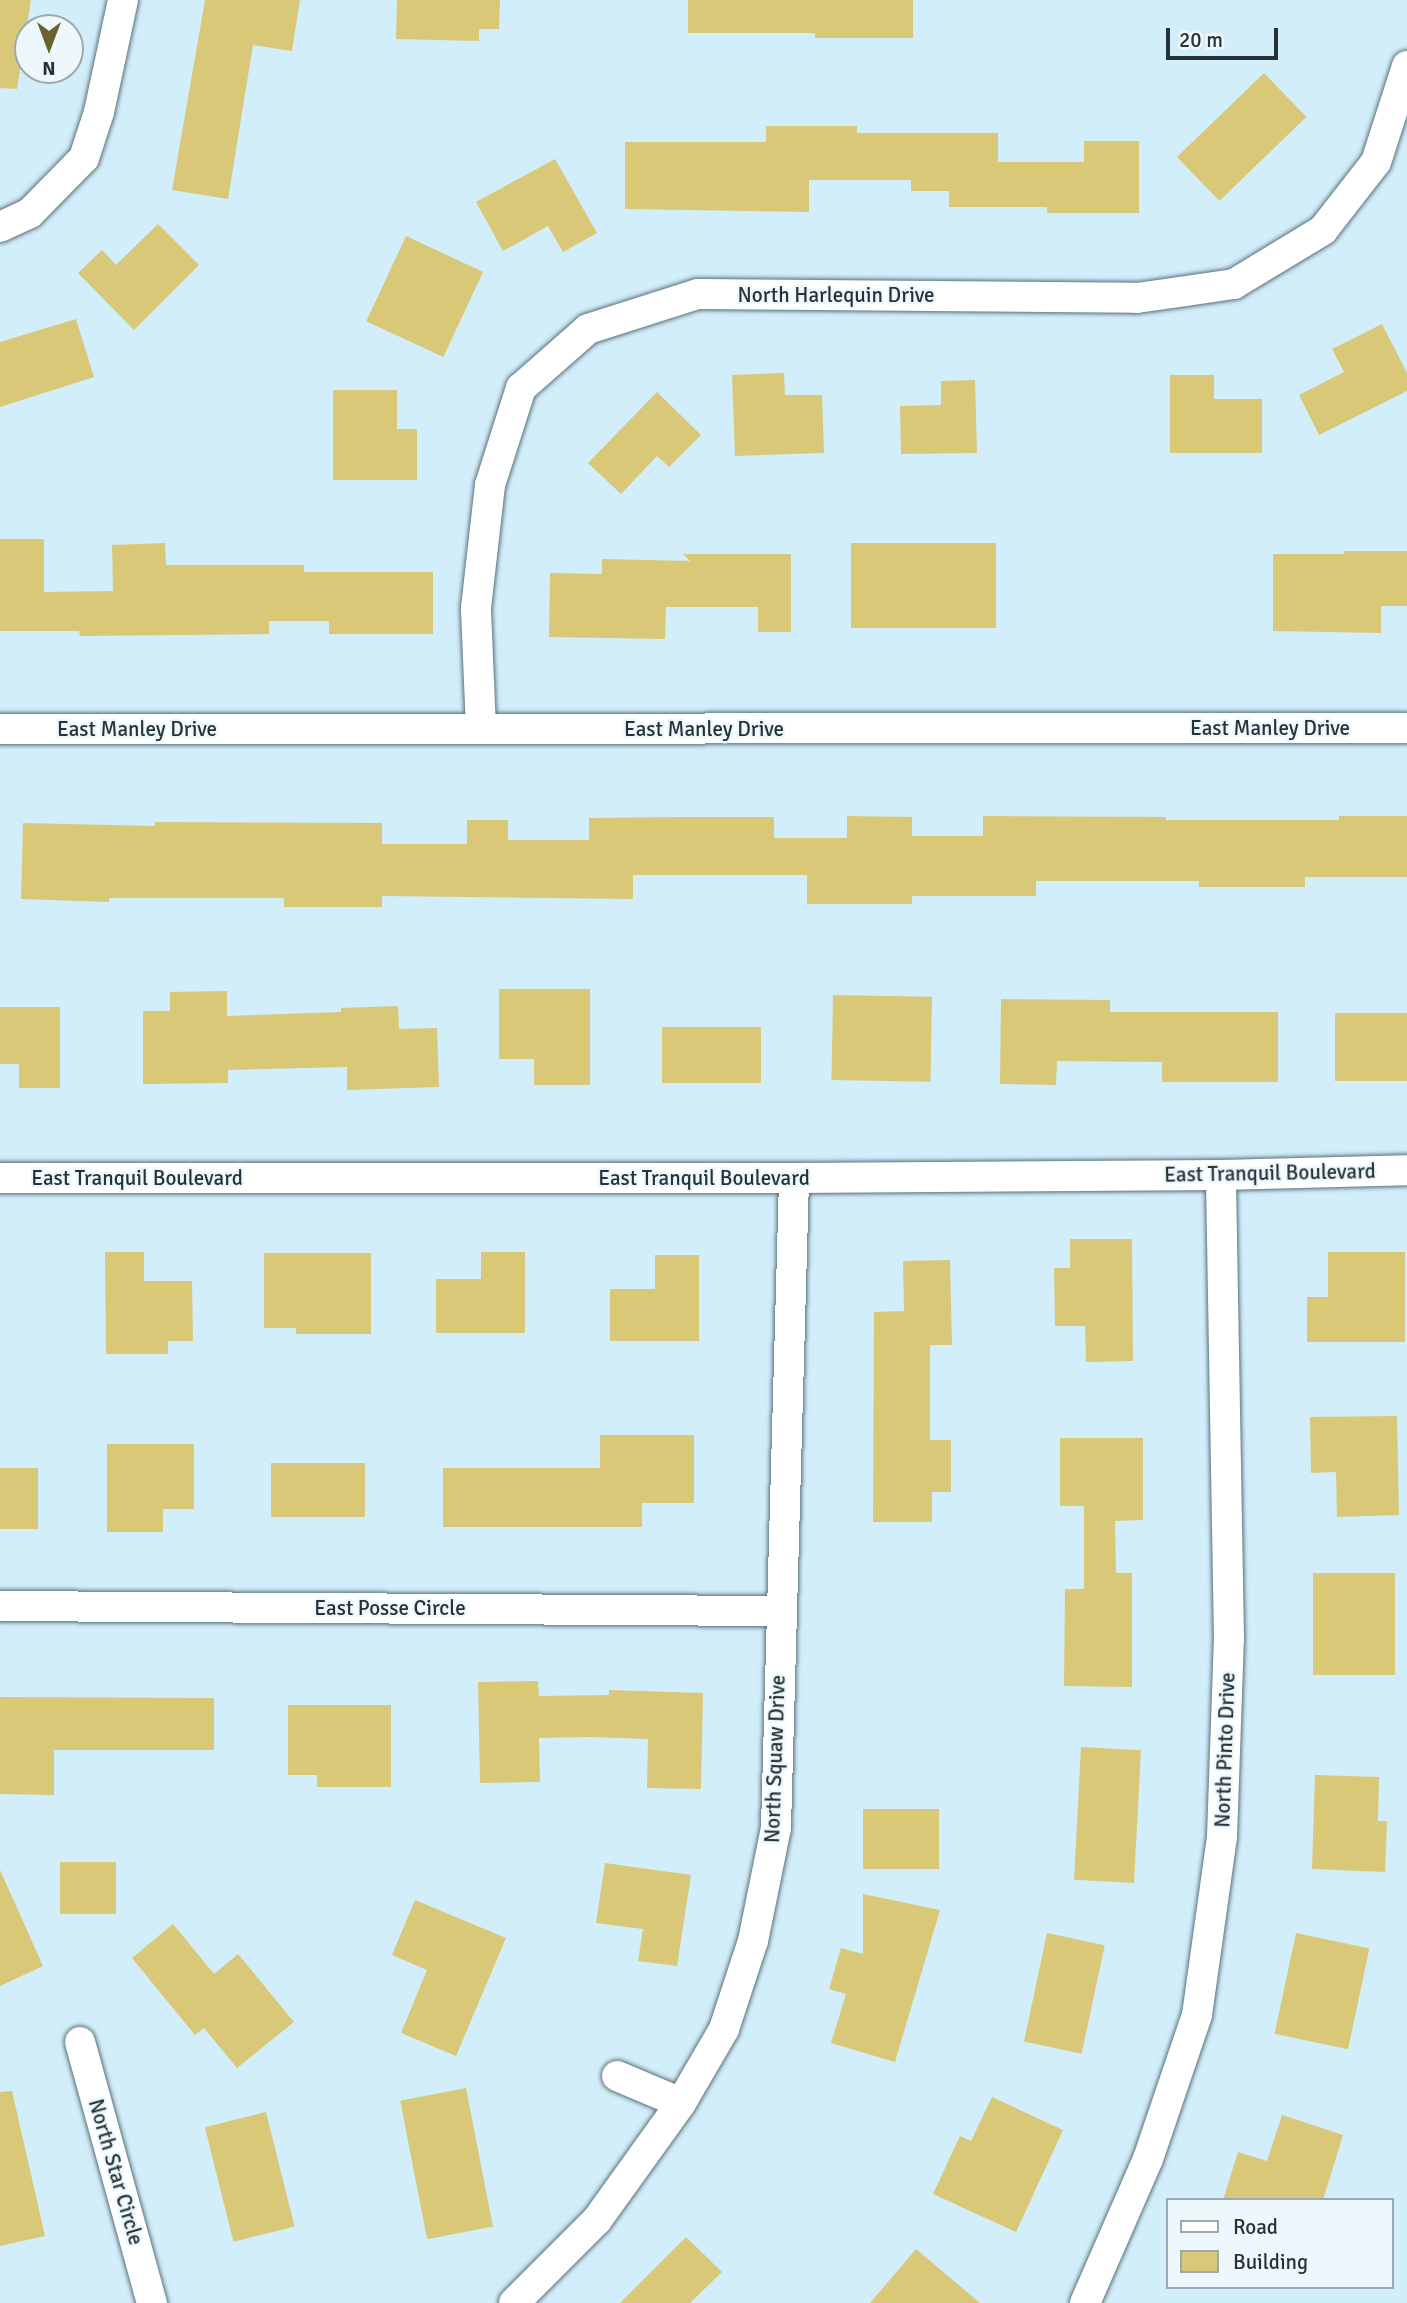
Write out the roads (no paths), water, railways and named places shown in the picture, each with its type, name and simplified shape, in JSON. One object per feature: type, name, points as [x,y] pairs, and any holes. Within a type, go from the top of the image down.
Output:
[{"type":"street","points":[[0,227],[30,213],[84,158],[99,112],[123,0]]},
{"type":"street","name":"North Harlequin Drive","points":[[481,729],[476,608],[490,485],[522,388],[588,329],[698,295],[1137,298],[1234,284],[1323,230],[1376,162],[1407,66]]},
{"type":"street","name":"East Manley Drive","points":[[0,729],[1407,728]]},
{"type":"street","name":"East Tranquil Boulevard","points":[[0,1178],[794,1178],[1221,1175],[1407,1170]]},
{"type":"street","name":"North Pinto Drive","points":[[1085,2303],[1148,2159],[1197,2015],[1222,1837],[1229,1639],[1221,1175]]},
{"type":"street","name":"North Squaw Drive","points":[[514,2303],[597,2220],[681,2103],[724,2029],[753,1941],[773,1841],[794,1178]]},
{"type":"street","name":"East Posse Circle","points":[[0,1606],[779,1611]]},
{"type":"street","name":"North Star Circle","points":[[80,2042],[152,2303]]},
{"type":"street","points":[[617,2076],[681,2103]]}]
